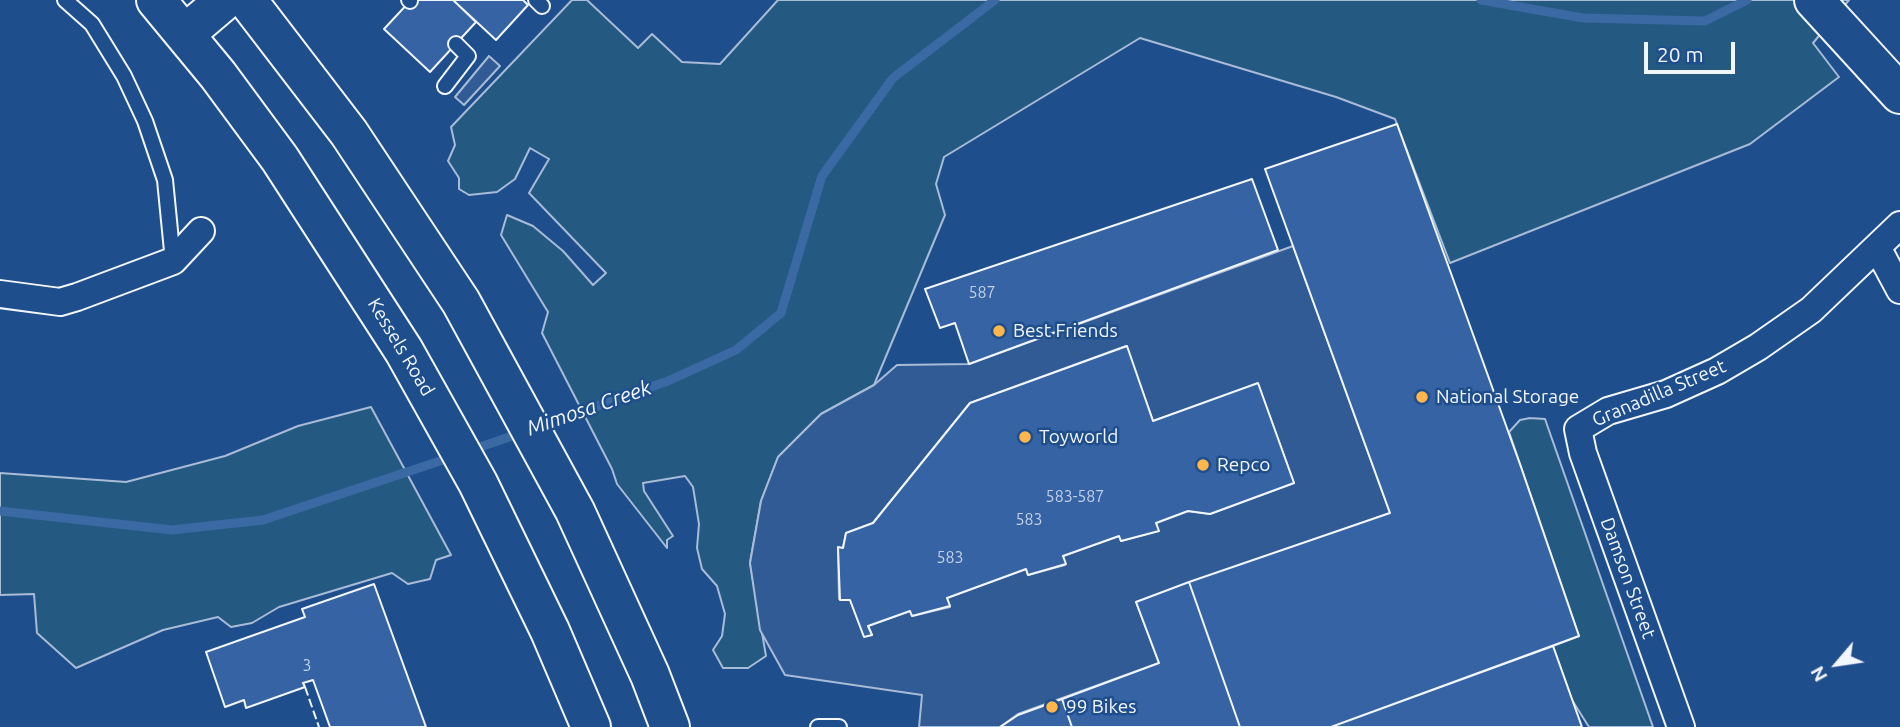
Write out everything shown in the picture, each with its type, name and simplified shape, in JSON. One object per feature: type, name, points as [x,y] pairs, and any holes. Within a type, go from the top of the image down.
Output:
[{"type":"main road","name":"Kessels Road","points":[[156,0],[273,149],[322,222],[430,398],[478,483],[550,631],[590,727]]},
{"type":"main road","points":[[185,34],[225,0]]},
{"type":"main road","points":[[247,0],[349,133],[408,218],[504,377],[552,466],[607,578],[670,727]]},
{"type":"main road","points":[[1814,0],[1900,94]]},
{"type":"street","name":"Granadilla Street","points":[[1578,429],[1608,411],[1666,394],[1717,371],[1758,347],[1811,310],[1900,225]]},
{"type":"street","points":[[0,294],[60,302],[173,261],[201,231]]},
{"type":"street","points":[[1877,247],[1900,290]]},
{"type":"street","name":"Damson Street","points":[[1578,429],[1583,453],[1681,727]]},
{"type":"lane","points":[[65,0],[92,24],[124,76],[145,121],[165,180],[173,261]]},
{"type":"lane","points":[[445,86],[468,56],[456,44]]},
{"type":"lane","points":[[818,727],[839,727]]},
{"type":"shaded area","points":[[572,0],[587,0],[638,48],[652,34],[682,62],[720,64],[778,0],[1849,0],[1813,43],[1839,77],[1750,144],[1450,263],[1395,119],[1336,97],[1140,38],[944,157],[936,184],[945,215],[874,385],[821,414],[778,457],[761,501],[750,563],[766,656],[748,668],[723,668],[713,650],[722,636],[725,614],[717,586],[702,569],[697,548],[699,524],[693,487],[685,476],[643,483],[644,491],[673,536],[667,540],[667,548],[617,484],[612,469],[542,333],[548,312],[501,235],[507,215],[533,226],[563,251],[593,285],[606,273],[529,193],[549,159],[530,148],[515,179],[497,192],[469,195],[459,189],[459,178],[448,161],[455,145],[451,127]]},
{"type":"shaded area","points":[[489,56],[500,66],[464,105],[455,97]]},
{"type":"shaded area","points":[[1293,246],[1390,513],[1136,602],[1159,663],[1018,714],[1000,727],[919,727],[922,695],[785,675],[760,630],[750,563],[761,501],[778,457],[821,414],[874,385],[897,365],[969,364]],"holes":[[[1126,346],[1153,421],[1258,384],[1294,483],[1210,514],[1188,511],[1156,523],[1158,531],[1121,541],[1119,536],[1063,556],[1065,565],[1028,575],[1026,569],[947,598],[950,607],[912,616],[910,611],[868,626],[872,635],[864,636],[850,600],[839,599],[838,548],[843,548],[846,533],[873,523],[970,403]]]},
{"type":"shaded area","points":[[371,407],[451,555],[436,560],[430,579],[408,584],[392,573],[279,607],[252,623],[231,627],[218,617],[163,630],[76,668],[37,633],[34,594],[0,595],[0,473],[126,482],[225,456],[298,426]]},
{"type":"shaded area","points":[[1545,419],[1653,727],[1589,727],[1572,700],[1553,646],[1579,636],[1509,432],[1520,420]]},
{"type":"building","points":[[411,0],[453,0],[476,22],[430,72],[384,29]]},
{"type":"building","points":[[453,0],[523,0],[528,5],[496,40]]},
{"type":"building","name":"National Storage","points":[[1397,124],[1579,636],[1331,727],[1240,727],[1189,582],[1390,513],[1265,169]]},
{"type":"building","points":[[1252,179],[1278,250],[969,364],[955,323],[940,328],[925,289]]},
{"type":"building","points":[[1127,346],[1153,421],[1258,383],[1294,483],[1210,514],[1188,511],[1156,523],[1159,531],[1121,541],[1119,536],[1063,556],[1066,564],[1028,575],[1026,569],[947,598],[950,606],[912,616],[910,611],[868,626],[872,635],[864,637],[850,600],[840,600],[838,547],[843,548],[846,533],[873,523],[970,403]]},
{"type":"building","points":[[1189,582],[1240,727],[1072,727],[1062,699],[1159,663],[1136,602]]},
{"type":"building","points":[[374,584],[426,727],[330,727],[313,680],[303,683],[305,687],[246,708],[244,700],[225,707],[206,652],[305,617],[302,609]]},
{"type":"building","points":[[1553,646],[1582,727],[1331,727]]},
{"type":"building","name":"99 Bikes","points":[[1062,699],[1072,727],[1000,727],[1018,715]]},
{"type":"waterway","name":"Mimosa Creek","points":[[538,427],[668,381],[736,350],[781,313],[822,176],[893,78],[995,0]]},
{"type":"waterway","name":"Mimosa Creek","points":[[1481,0],[1583,18],[1705,21],[1747,0]]},
{"type":"waterway","name":"Mimosa Creek","points":[[468,451],[521,433]]},
{"type":"waterway","name":"Mimosa Creek","points":[[0,511],[172,530],[263,520],[452,457]]},
{"type":"fence","points":[[305,687],[319,727]]},
{"type":"place","name":"Best Friends","points":[[999,331]]},
{"type":"place","name":"National Storage","points":[[1422,397]]},
{"type":"place","name":"Toyworld","points":[[1025,437]]},
{"type":"place","name":"Repco","points":[[1203,465]]},
{"type":"place","name":"99 Bikes","points":[[1052,707]]}]
